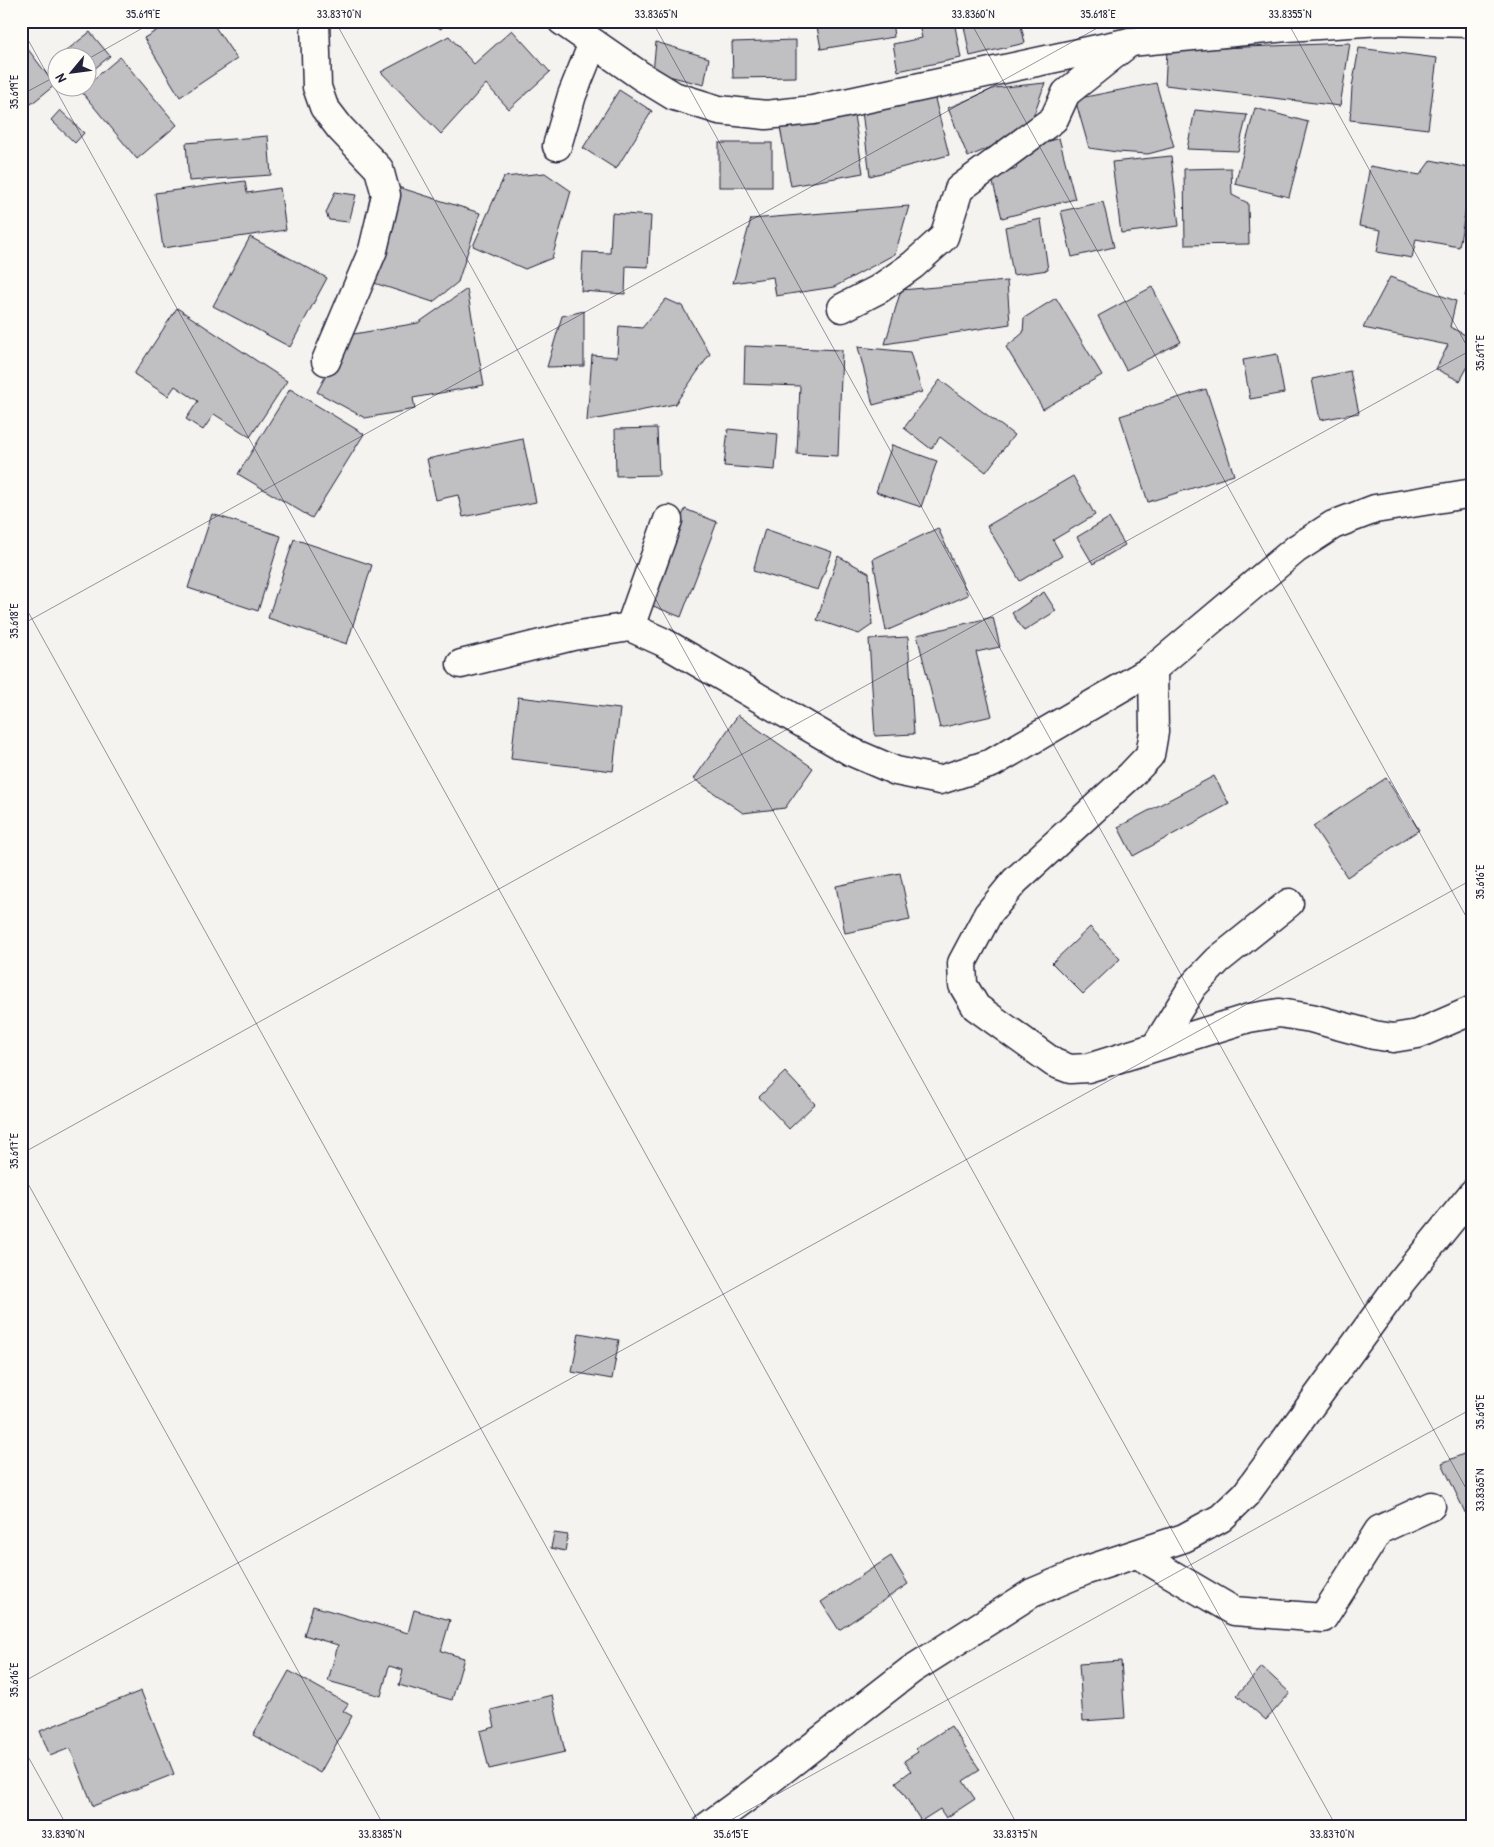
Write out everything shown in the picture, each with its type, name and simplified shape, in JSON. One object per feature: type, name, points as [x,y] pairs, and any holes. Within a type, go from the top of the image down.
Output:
[{"type":"street","points":[[315,21],[317,87],[324,107],[340,128],[379,169],[386,195],[373,250],[326,361]]},
{"type":"street","points":[[562,21],[641,76],[674,96],[719,110],[766,114],[813,110],[1130,42],[1287,27],[1372,22],[1473,23]]},
{"type":"street","points":[[842,308],[893,280],[944,237],[959,189],[1054,119],[1066,93],[1130,42]]},
{"type":"street","points":[[557,146],[572,96],[593,43]]},
{"type":"street","points":[[461,664],[573,636],[630,627],[664,642],[852,752],[896,772],[940,780],[992,763],[1153,669],[1296,549],[1333,525],[1375,509],[1473,493]]},
{"type":"street","points":[[630,627],[668,520]]},
{"type":"street","points":[[1153,669],[1154,732],[1150,755],[1131,775],[1015,881],[988,914],[962,963],[963,984],[976,1007],[1054,1063],[1070,1069],[1088,1068],[1249,1018],[1279,1013],[1311,1018],[1374,1035],[1393,1038],[1418,1034],[1473,1010]]},
{"type":"street","points":[[1156,1046],[1193,986],[1218,960],[1289,903]]},
{"type":"street","points":[[708,1826],[912,1670],[1032,1593],[1084,1571],[1184,1538],[1221,1518],[1246,1494],[1401,1282],[1473,1193]]},
{"type":"street","points":[[1137,1554],[1234,1611],[1323,1618],[1379,1530],[1431,1506]]},
{"type":"building","points":[[173,21],[211,21],[237,59],[180,97],[144,38]]},
{"type":"building","points":[[428,21],[446,21],[441,29]]},
{"type":"building","points":[[756,21],[800,21],[800,22],[757,25]]},
{"type":"building","points":[[816,21],[892,21],[894,37],[821,49]]},
{"type":"building","points":[[918,21],[954,21],[961,58],[898,71],[893,44],[922,38]]},
{"type":"building","points":[[963,21],[1020,21],[1025,43],[970,56]]},
{"type":"building","points":[[1078,21],[1121,21],[1078,27]]},
{"type":"building","points":[[512,30],[550,72],[509,109],[486,84],[441,134],[381,72],[449,36],[474,64]]},
{"type":"building","points":[[90,32],[110,56],[98,66],[98,48],[70,48]]},
{"type":"building","points":[[21,40],[48,76],[48,91],[21,110]]},
{"type":"building","points":[[796,40],[796,77],[733,78],[732,42]]},
{"type":"building","points":[[656,42],[709,58],[704,85],[653,72]]},
{"type":"building","points":[[1350,43],[1340,106],[1165,85],[1167,50]]},
{"type":"building","points":[[1359,48],[1437,58],[1428,129],[1350,120],[1352,87]]},
{"type":"building","points":[[120,57],[177,125],[137,159],[87,98],[98,98],[98,76]]},
{"type":"building","points":[[1045,83],[1028,131],[968,157],[948,108],[995,88]]},
{"type":"building","points":[[1156,83],[1174,147],[1148,154],[1089,148],[1075,99]]},
{"type":"building","points":[[619,90],[652,111],[616,169],[583,148]]},
{"type":"building","points":[[934,95],[949,155],[870,176],[862,111]]},
{"type":"building","points":[[1255,108],[1308,122],[1289,197],[1235,184]]},
{"type":"building","points":[[60,110],[84,133],[75,143],[51,120]]},
{"type":"building","points":[[1195,110],[1247,115],[1238,151],[1187,149]]},
{"type":"building","points":[[854,115],[863,173],[791,186],[780,127]]},
{"type":"building","points":[[268,136],[271,175],[189,181],[186,143]]},
{"type":"building","points":[[1059,138],[1075,199],[1002,218],[991,175],[1017,168],[1013,152]]},
{"type":"building","points":[[719,143],[772,143],[772,187],[719,187]]},
{"type":"building","points":[[1171,156],[1179,226],[1121,233],[1112,162]]},
{"type":"building","points":[[1431,160],[1473,169],[1459,247],[1416,239],[1412,258],[1377,252],[1381,230],[1359,226],[1370,166],[1420,175]]},
{"type":"building","points":[[1231,168],[1232,195],[1248,203],[1249,244],[1185,245],[1184,169]]},
{"type":"building","points":[[545,173],[571,191],[552,258],[525,269],[473,246],[504,177]]},
{"type":"building","points":[[245,181],[247,193],[280,188],[286,230],[163,248],[155,193]]},
{"type":"building","points":[[398,187],[480,213],[458,282],[433,302],[368,281]]},
{"type":"building","points":[[335,192],[356,195],[349,222],[329,220],[326,213]]},
{"type":"building","points":[[1103,202],[1114,247],[1072,257],[1061,211]]},
{"type":"building","points":[[909,206],[895,254],[834,287],[776,296],[773,277],[733,283],[751,219]]},
{"type":"building","points":[[612,213],[651,216],[648,267],[626,266],[625,294],[581,291],[583,252],[610,253]]},
{"type":"building","points":[[1041,219],[1048,270],[1013,275],[1005,227]]},
{"type":"building","points":[[250,237],[327,278],[290,347],[213,306]]},
{"type":"building","points":[[1473,271],[1473,296],[1465,296]]},
{"type":"building","points":[[1390,277],[1456,301],[1450,327],[1473,339],[1473,357],[1460,381],[1436,369],[1448,345],[1363,328]]},
{"type":"building","points":[[1007,281],[1010,324],[885,344],[901,290]]},
{"type":"building","points":[[1152,287],[1181,342],[1126,370],[1098,316]]},
{"type":"building","points":[[467,289],[484,385],[413,398],[415,409],[365,418],[317,392],[348,335],[418,323]]},
{"type":"building","points":[[1056,298],[1102,375],[1043,409],[1006,347],[1023,333],[1024,318]]},
{"type":"building","points":[[666,299],[682,306],[710,354],[675,404],[587,421],[592,355],[617,357],[619,326],[642,328]]},
{"type":"building","points":[[177,308],[287,381],[250,437],[214,414],[203,430],[186,419],[198,401],[175,386],[168,396],[134,374]]},
{"type":"building","points":[[584,311],[584,366],[547,367],[562,316]]},
{"type":"building","points":[[745,346],[842,350],[838,456],[797,454],[800,386],[744,384]]},
{"type":"building","points":[[858,347],[910,352],[922,392],[873,405]]},
{"type":"building","points":[[1277,354],[1284,393],[1250,399],[1243,360]]},
{"type":"building","points":[[1350,371],[1359,413],[1320,420],[1312,379]]},
{"type":"building","points":[[940,380],[1014,435],[986,472],[940,437],[931,449],[904,428]]},
{"type":"building","points":[[290,389],[364,434],[312,518],[238,474]]},
{"type":"building","points":[[1206,389],[1234,475],[1148,502],[1120,416]]},
{"type":"building","points":[[657,428],[659,475],[616,476],[615,429]]},
{"type":"building","points":[[728,429],[778,434],[775,470],[724,466]]},
{"type":"building","points":[[523,439],[536,502],[463,517],[458,495],[436,500],[427,459]]},
{"type":"building","points":[[892,445],[937,461],[921,507],[876,492]]},
{"type":"building","points":[[1073,476],[1095,515],[1053,540],[1062,556],[1020,581],[987,526]]},
{"type":"building","points":[[685,509],[717,522],[681,617],[648,604]]},
{"type":"building","points":[[212,514],[281,536],[258,611],[188,588]]},
{"type":"building","points":[[1109,518],[1125,545],[1093,564],[1077,537]]},
{"type":"building","points":[[938,528],[968,595],[886,631],[873,559]]},
{"type":"building","points":[[765,529],[832,552],[818,590],[753,571]]},
{"type":"building","points":[[294,539],[372,565],[347,644],[268,618]]},
{"type":"building","points":[[838,556],[869,573],[872,625],[859,634],[817,620]]},
{"type":"building","points":[[1044,592],[1056,611],[1024,631],[1012,613]]},
{"type":"building","points":[[993,617],[1000,647],[976,652],[992,716],[940,728],[917,635]]},
{"type":"building","points":[[908,637],[914,734],[875,736],[869,639]]},
{"type":"building","points":[[518,697],[620,709],[613,771],[511,759]]},
{"type":"building","points":[[738,715],[813,768],[785,808],[743,813],[694,779]]},
{"type":"building","points":[[1214,776],[1229,804],[1133,856],[1118,827]]},
{"type":"building","points":[[1386,778],[1419,830],[1347,877],[1313,826]]},
{"type":"building","points":[[900,873],[910,920],[845,933],[836,886]]},
{"type":"building","points":[[1090,927],[1120,959],[1083,994],[1052,963]]},
{"type":"building","points":[[785,1072],[815,1104],[789,1129],[759,1097]]},
{"type":"building","points":[[579,1333],[619,1340],[612,1379],[572,1372]]},
{"type":"building","points":[[1473,1450],[1473,1517],[1468,1519],[1442,1463]]},
{"type":"building","points":[[554,1533],[568,1535],[565,1551],[551,1548]]},
{"type":"building","points":[[891,1556],[908,1584],[839,1630],[821,1602]]},
{"type":"building","points":[[313,1606],[408,1633],[414,1610],[450,1620],[441,1651],[464,1658],[452,1700],[399,1685],[403,1670],[389,1666],[381,1696],[328,1681],[338,1645],[304,1635]]},
{"type":"building","points":[[1121,1661],[1125,1718],[1083,1721],[1079,1664]]},
{"type":"building","points":[[1262,1667],[1290,1693],[1266,1720],[1237,1695]]},
{"type":"building","points":[[289,1671],[348,1704],[343,1711],[352,1716],[320,1773],[253,1735]]},
{"type":"building","points":[[141,1691],[174,1774],[93,1806],[70,1748],[50,1756],[40,1731]]},
{"type":"building","points":[[552,1695],[565,1752],[489,1769],[480,1731],[495,1727],[491,1710]]},
{"type":"building","points":[[951,1726],[980,1770],[963,1781],[975,1799],[946,1818],[940,1809],[921,1821],[896,1782],[911,1771],[904,1761],[918,1752],[915,1749]]}]
